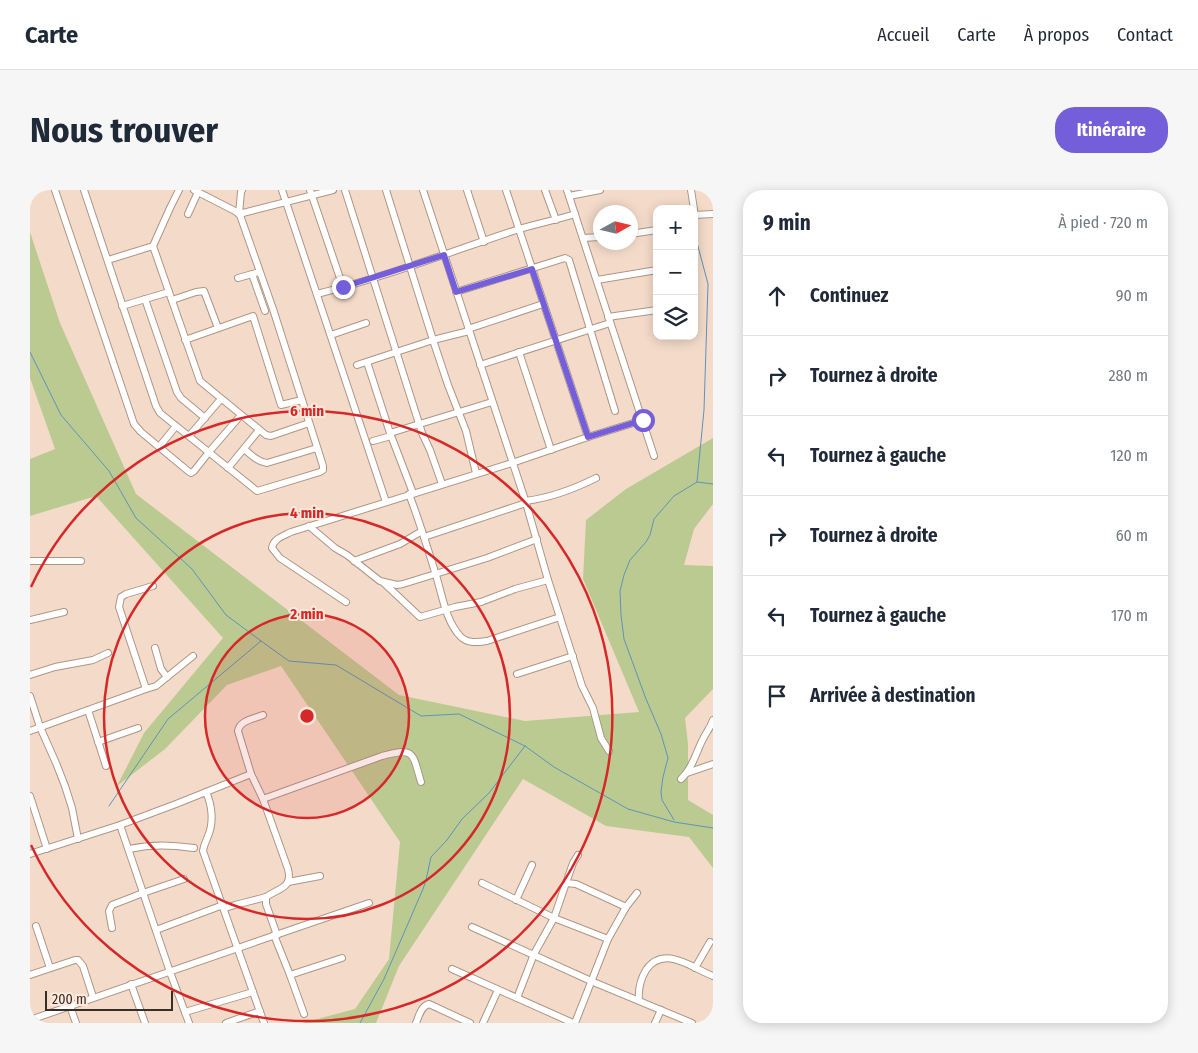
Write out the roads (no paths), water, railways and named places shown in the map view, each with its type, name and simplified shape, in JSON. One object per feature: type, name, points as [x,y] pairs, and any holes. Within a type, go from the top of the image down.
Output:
[{"type":"street","points":[[55,190],[134,424],[141,432],[192,473],[241,415]]},
{"type":"street","points":[[84,190],[156,406],[160,413],[256,491],[320,472],[323,466],[244,224],[238,214],[196,191],[188,214]]},
{"type":"street","points":[[180,190],[153,246],[200,382],[266,435],[271,436],[309,423]]},
{"type":"street","points":[[238,214],[242,190]]},
{"type":"street","points":[[282,190],[386,502]]},
{"type":"street","points":[[238,214],[286,203],[311,193],[333,190]]},
{"type":"street","points":[[345,190],[419,424],[442,484]]},
{"type":"street","points":[[386,190],[433,340],[466,431],[476,473]]},
{"type":"street","points":[[423,190],[526,502],[548,580],[582,686],[592,708],[601,738],[609,751]]},
{"type":"street","points":[[467,190],[484,242]]},
{"type":"street","points":[[506,190],[588,437]]},
{"type":"street","points":[[545,190],[556,220]]},
{"type":"street","points":[[600,190],[568,193],[654,456]]},
{"type":"street","points":[[691,190],[693,205]]},
{"type":"street","points":[[311,193],[343,287]]},
{"type":"street","points":[[317,294],[410,266],[518,230],[575,214]]},
{"type":"street","points":[[698,215],[713,214]]},
{"type":"street","points":[[638,233],[653,231]]},
{"type":"street","points":[[583,238],[593,237]]},
{"type":"street","points":[[108,260],[153,246]]},
{"type":"street","points":[[456,292],[565,258],[569,260],[616,411]]},
{"type":"street","points":[[597,280],[653,271]]},
{"type":"street","points":[[238,278],[260,272]]},
{"type":"street","points":[[252,274],[265,311]]},
{"type":"street","points":[[172,300],[204,291],[218,328]]},
{"type":"street","points":[[122,306],[169,292]]},
{"type":"street","points":[[145,299],[177,392],[181,398],[205,418]]},
{"type":"street","points":[[357,365],[543,304]]},
{"type":"street","points":[[185,340],[273,309]]},
{"type":"street","points":[[480,365],[591,329],[609,320],[653,311]]},
{"type":"street","points":[[252,316],[282,406],[302,400]]},
{"type":"street","points":[[331,335],[366,323]]},
{"type":"street","points":[[519,352],[551,450]]},
{"type":"street","points":[[367,362],[411,494],[446,610],[461,637],[466,641],[487,641],[560,617]]},
{"type":"street","points":[[189,436],[220,399]]},
{"type":"street","points":[[373,441],[419,424],[492,402]]},
{"type":"street","points":[[346,602],[280,558],[272,548],[275,541],[290,532],[643,420]]},
{"type":"street","points":[[159,447],[176,426]]},
{"type":"street","points":[[228,468],[259,430]]},
{"type":"street","points":[[244,449],[257,459],[267,463],[317,448]]},
{"type":"street","points":[[354,561],[423,534],[526,502],[549,497],[596,478]]},
{"type":"street","points":[[309,526],[335,548],[384,583],[420,617],[481,602],[515,589],[548,580]]},
{"type":"street","points":[[384,583],[403,584],[487,558],[537,539]]},
{"type":"street","points":[[30,560],[81,561]]},
{"type":"street","points":[[146,689],[119,607],[121,597],[153,586]]},
{"type":"street","points":[[30,620],[64,612]]},
{"type":"street","points":[[155,648],[162,669],[167,677]]},
{"type":"street","points":[[30,676],[55,666],[93,660],[108,653]]},
{"type":"street","points":[[30,731],[156,686],[193,656]]},
{"type":"street","points":[[517,674],[573,656]]},
{"type":"street","points":[[30,696],[40,727],[65,786],[72,808],[78,839]]},
{"type":"street","points":[[88,710],[106,766]]},
{"type":"street","points":[[156,930],[224,907],[266,897],[282,888],[290,879],[263,799],[251,774],[238,731],[238,727],[241,724],[263,716]]},
{"type":"street","points":[[682,779],[687,773],[713,720]]},
{"type":"street","points":[[98,742],[138,728]]},
{"type":"street","points":[[263,799],[400,751],[410,754],[414,760],[421,782]]},
{"type":"street","points":[[687,773],[713,764]]},
{"type":"street","points":[[30,854],[120,825],[251,774]]},
{"type":"street","points":[[206,792],[211,802],[212,816],[209,835],[204,843],[204,851],[264,1023]]},
{"type":"street","points":[[30,796],[47,849]]},
{"type":"street","points":[[120,825],[189,1023]]},
{"type":"street","points":[[129,849],[154,845],[194,848]]},
{"type":"street","points":[[516,998],[534,954],[554,918],[573,863],[578,856]]},
{"type":"street","points":[[516,900],[532,865]]},
{"type":"street","points":[[288,882],[320,876]]},
{"type":"street","points":[[112,928],[109,910],[112,905],[184,879]]},
{"type":"street","points":[[482,883],[554,918],[608,940]]},
{"type":"street","points":[[566,883],[576,884],[626,907]]},
{"type":"street","points":[[452,969],[574,1023],[608,940],[626,907],[637,892]]},
{"type":"street","points":[[266,897],[266,904],[275,935],[304,1014]]},
{"type":"street","points":[[31,1021],[93,997],[369,902]]},
{"type":"street","points":[[36,926],[50,968]]},
{"type":"street","points":[[472,927],[591,981],[692,1023]]},
{"type":"street","points":[[695,968],[710,942]]},
{"type":"street","points":[[290,975],[342,958]]},
{"type":"street","points":[[639,1000],[639,985],[644,974],[654,961],[661,958],[683,962],[713,976]]},
{"type":"street","points":[[30,975],[78,960],[83,966],[93,997]]},
{"type":"street","points":[[132,984],[145,1023]]},
{"type":"street","points":[[483,1023],[498,990]]},
{"type":"street","points":[[185,1012],[252,992]]},
{"type":"street","points":[[416,1023],[420,1012],[425,1005],[429,1004],[470,1023]]},
{"type":"street","points":[[70,1006],[76,1023]]},
{"type":"street","points":[[655,1023],[661,1010]]},
{"type":"street","points":[[226,1023],[260,1011]]},
{"type":"waterway","points":[[697,482],[704,410],[708,284],[698,246]]},
{"type":"waterway","points":[[30,352],[61,415],[109,471],[136,518],[192,569],[226,615],[289,661],[336,665],[421,716],[459,714],[525,746],[554,767],[628,809],[674,822],[713,828]]},
{"type":"waterway","points":[[674,820],[662,800],[661,792],[668,758],[661,734],[624,639],[620,591],[630,560],[646,542],[654,519],[674,496],[697,482],[713,484]]},
{"type":"waterway","points":[[109,806],[168,719],[261,641]]},
{"type":"waterway","points":[[360,1023],[384,979],[423,889],[431,857],[447,840],[462,819],[489,793],[525,746]]}]
